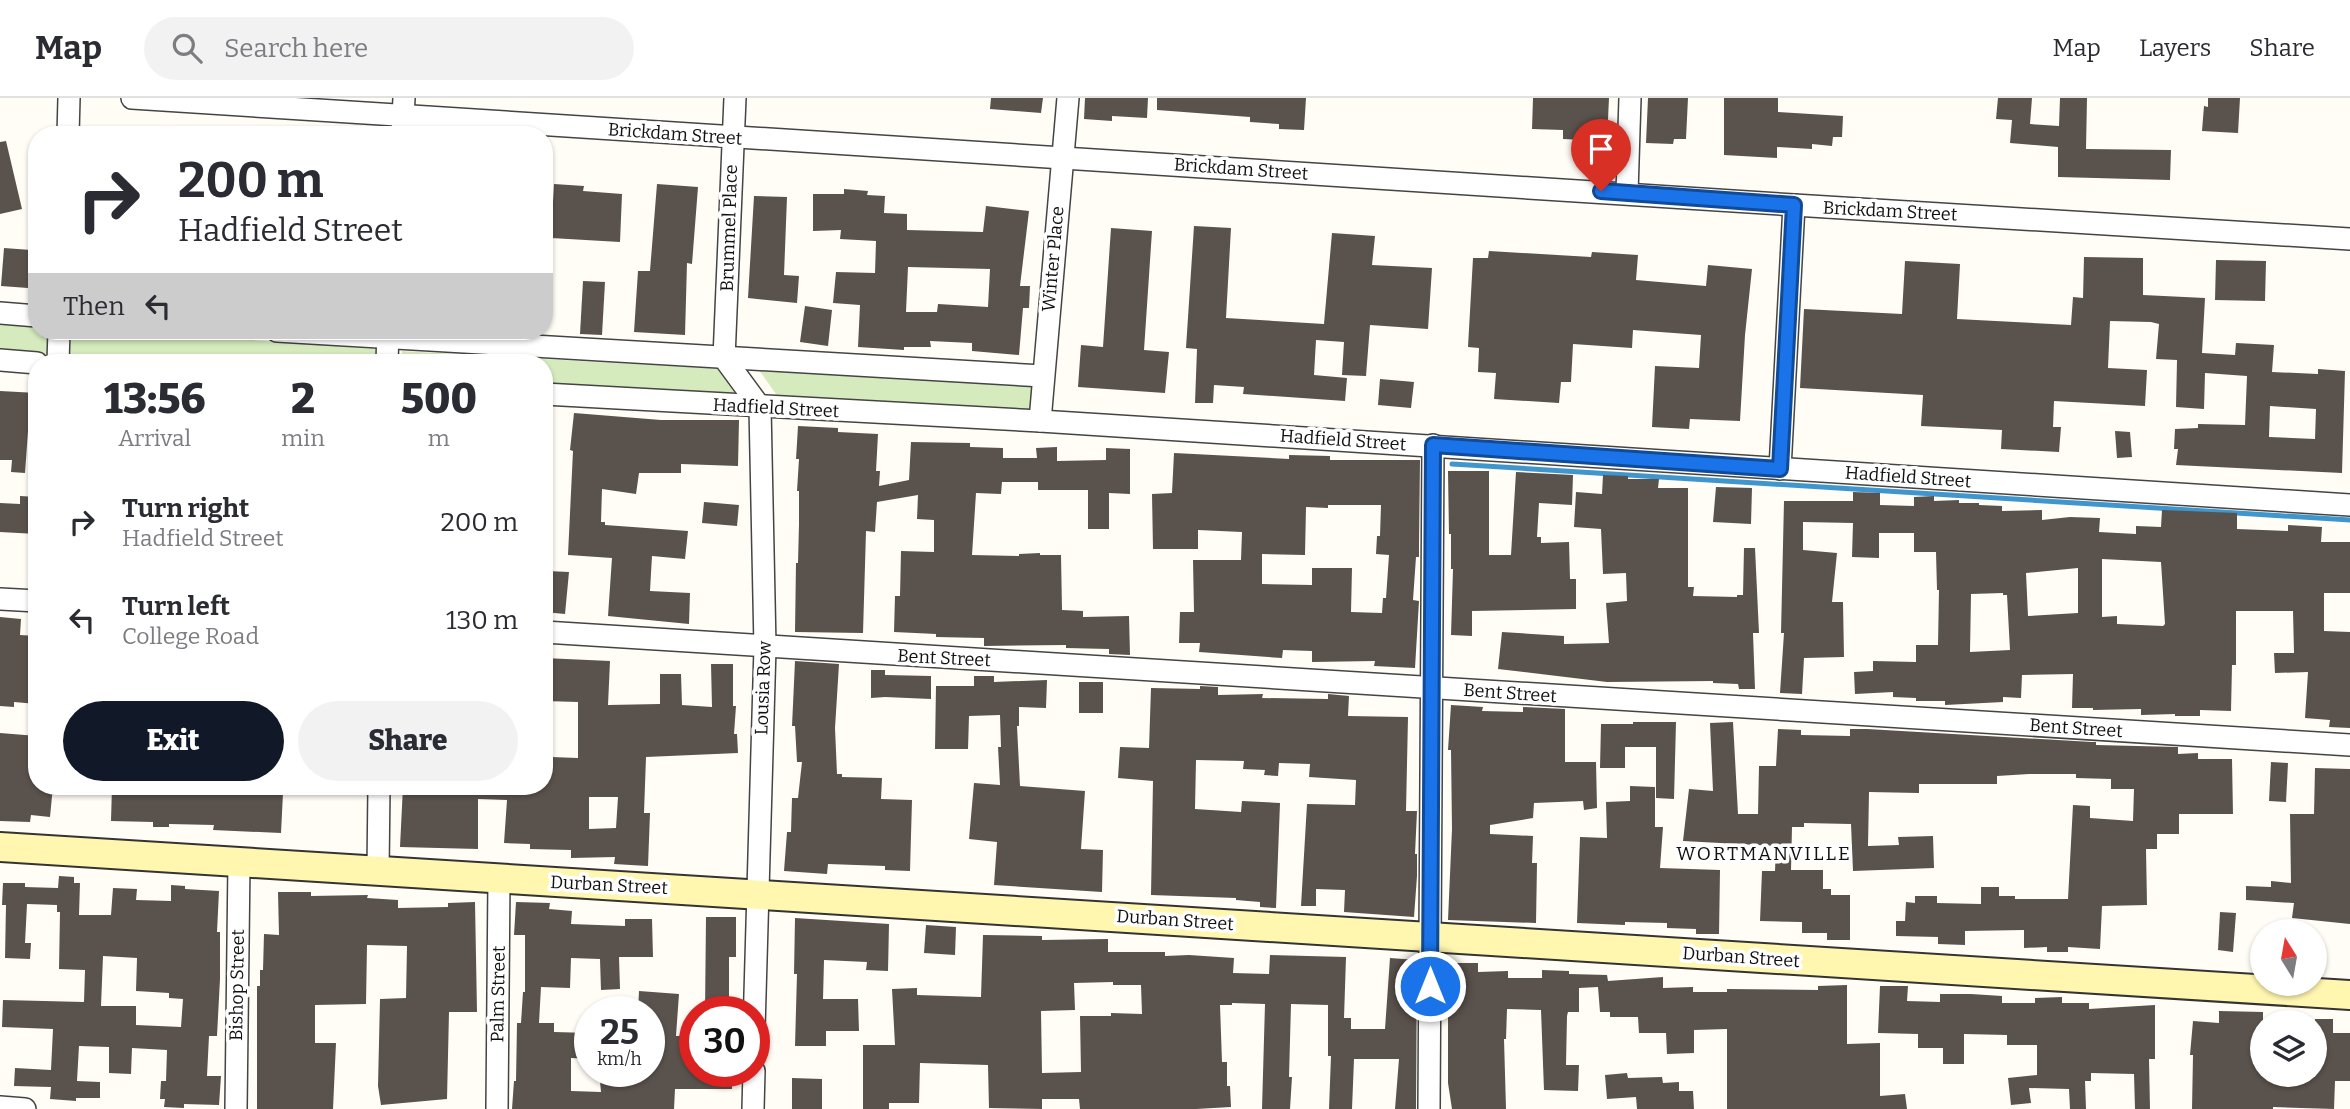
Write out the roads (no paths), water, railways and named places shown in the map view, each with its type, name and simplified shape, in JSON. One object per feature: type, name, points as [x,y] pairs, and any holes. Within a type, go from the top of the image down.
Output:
[{"type":"street","points":[[68,126],[69,98]]},
{"type":"street","name":"Brickdam Street","points":[[132,98],[2350,239]]},
{"type":"street","name":"Brummel Place","points":[[724,358],[735,98]]},
{"type":"street","name":"Winter Place","points":[[1040,421],[1068,98]]},
{"type":"street","points":[[1627,193],[1630,98]]},
{"type":"street","points":[[1780,469],[1794,205]]},
{"type":"street","points":[[0,313],[28,315]]},
{"type":"street","points":[[472,340],[1042,376]]},
{"type":"street","points":[[724,358],[760,407]]},
{"type":"street","points":[[0,360],[28,362]]},
{"type":"street","name":"Hadfield Street","points":[[553,395],[1433,445],[2350,505]]},
{"type":"street","name":"Lousia Row","points":[[754,996],[765,647],[760,407]]},
{"type":"street","points":[[1429,1109],[1433,445]]},
{"type":"street","points":[[0,599],[28,601]]},
{"type":"street","name":"Bent Street","points":[[553,633],[2350,745]]},
{"type":"street","points":[[378,871],[379,795]]},
{"type":"street","name":"Durban Street","points":[[0,847],[2350,995]]},
{"type":"street","name":"Bishop Street","points":[[236,1109],[239,862]]},
{"type":"street","name":"Palm Street","points":[[497,1109],[499,878]]},
{"type":"street","points":[[753,1109],[754,1087]]},
{"type":"street","points":[[0,1107],[25,1109]]},
{"type":"waterway","points":[[1452,464],[2350,520]]},
{"type":"district","name":"WORTMANVILLE","points":[[1764,853]]}]
